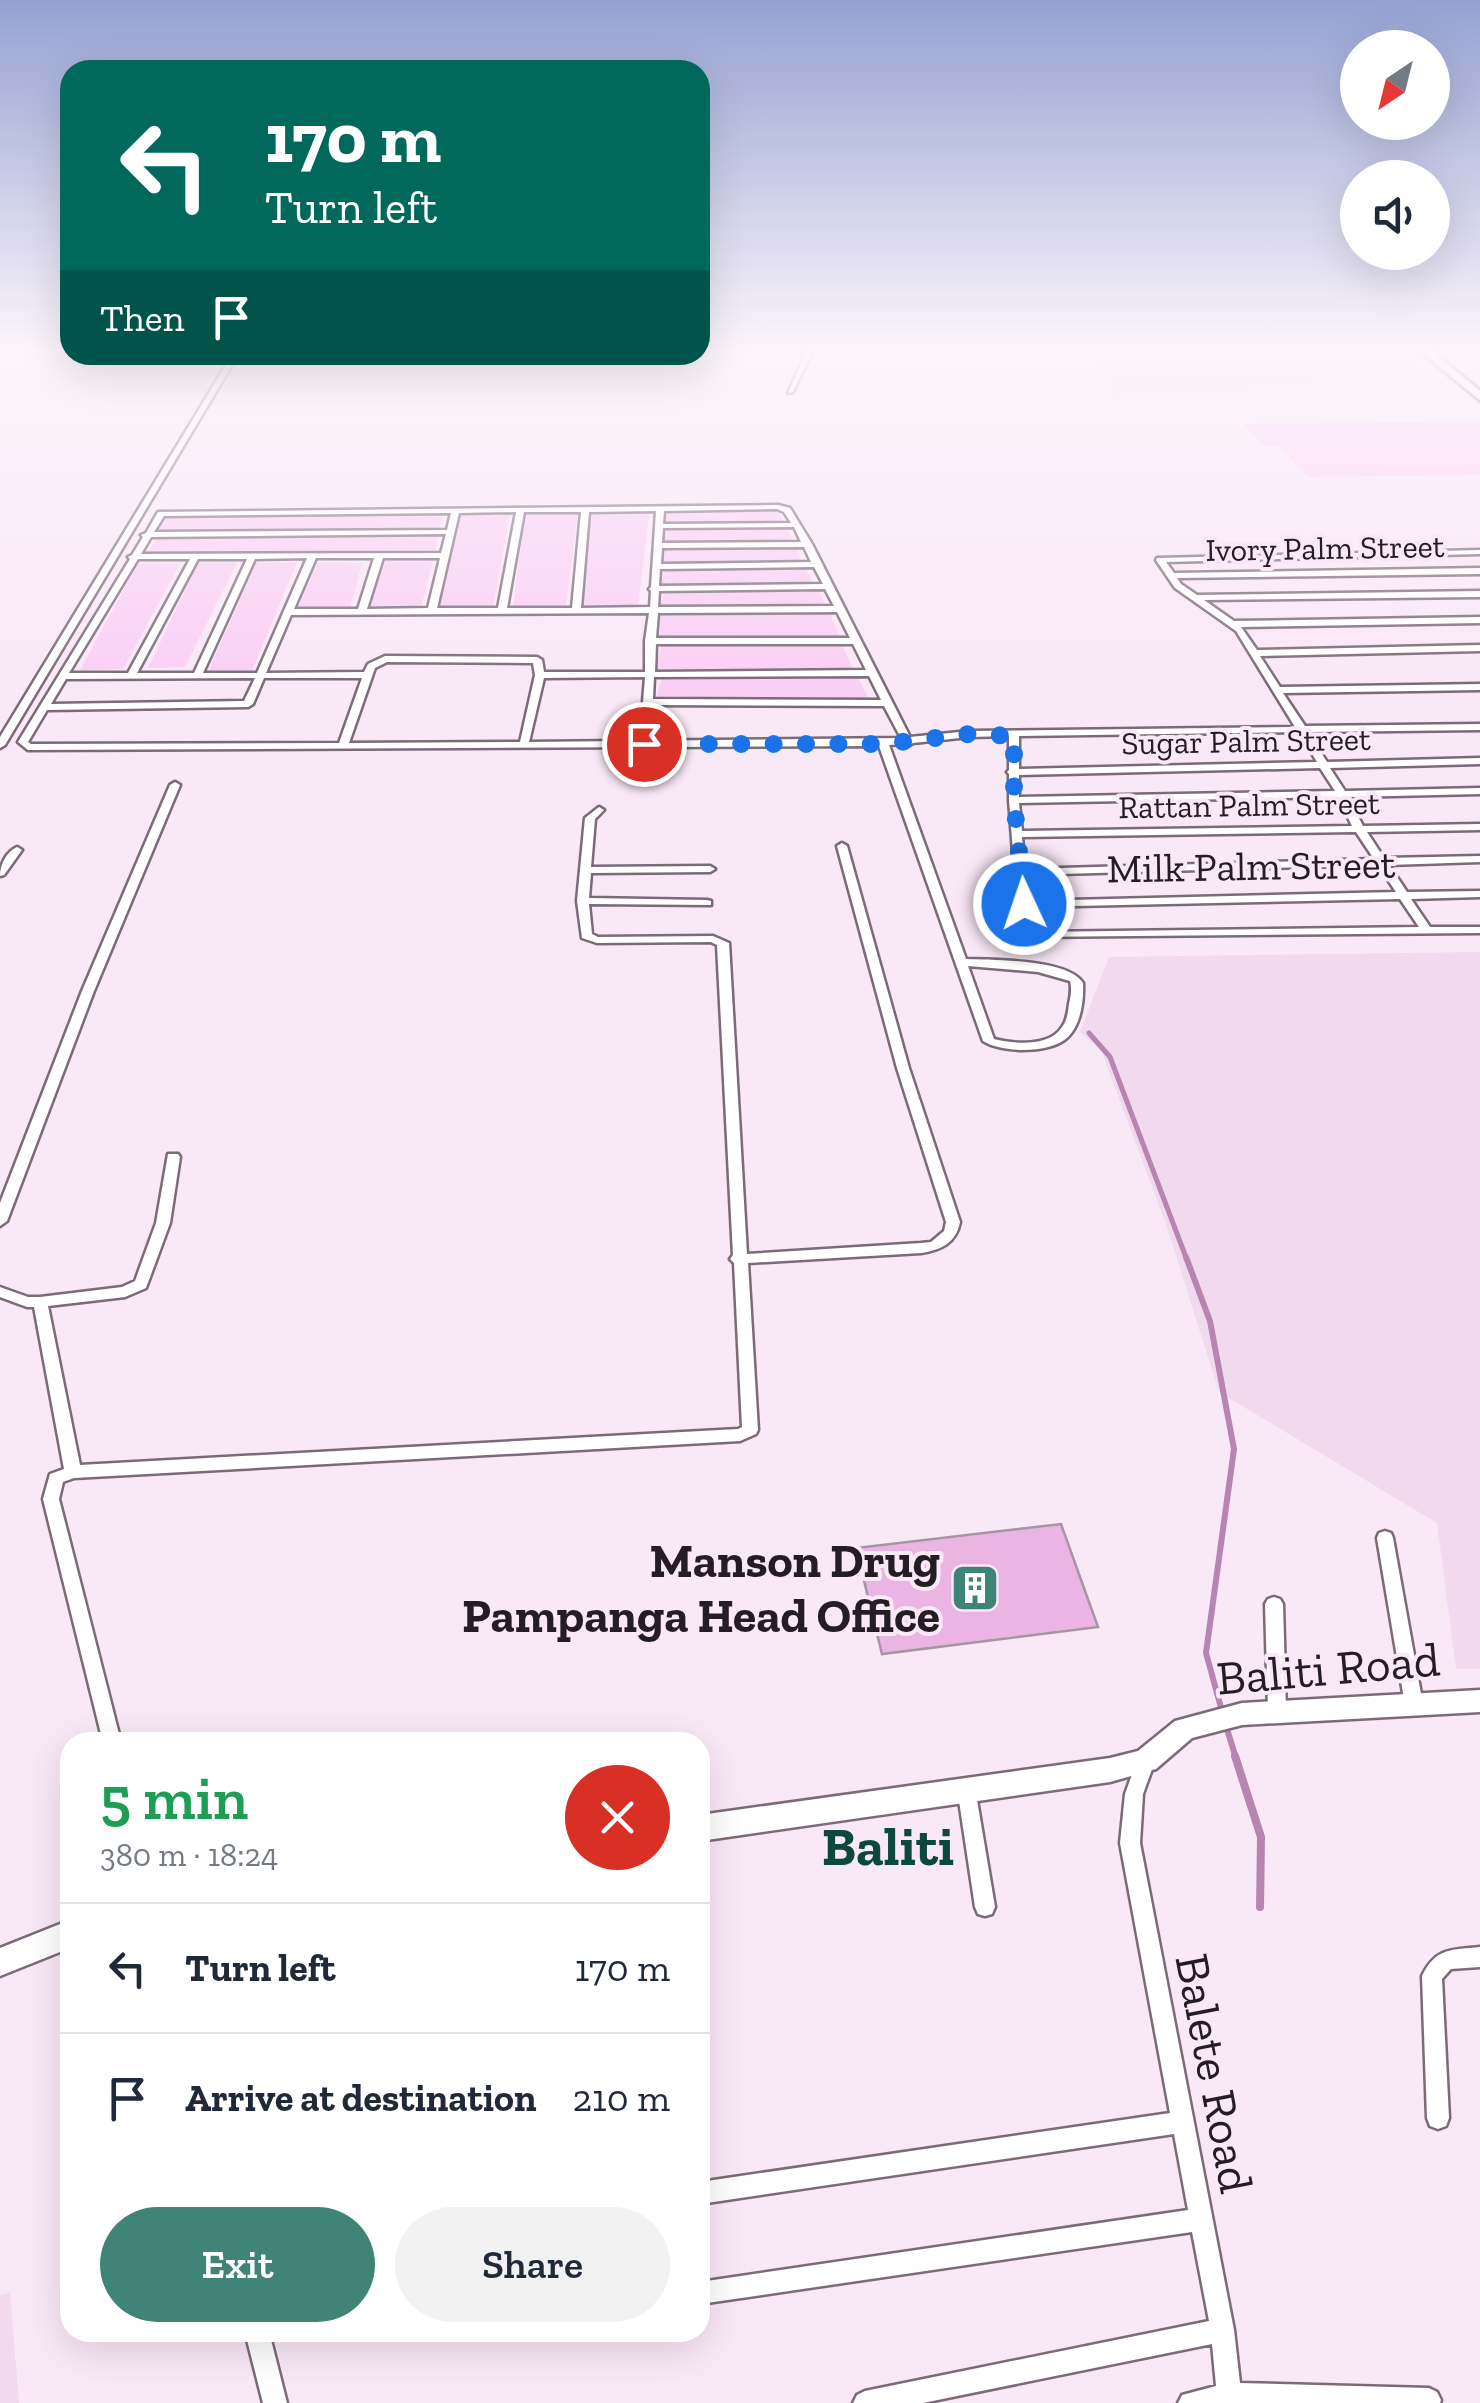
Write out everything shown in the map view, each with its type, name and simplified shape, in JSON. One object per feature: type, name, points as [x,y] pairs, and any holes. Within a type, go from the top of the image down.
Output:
[{"type":"main road","name":"Baliti Road","points":[[1146,1761],[1193,1725],[1242,1714],[1480,1701]]},
{"type":"main road","points":[[710,1827],[967,1794],[1146,1761]]},
{"type":"main road","points":[[0,1962],[60,1938]]},
{"type":"street","points":[[0,745],[172,460]]},
{"type":"street","points":[[660,508],[648,702],[888,703]]},
{"type":"street","points":[[908,742],[798,525],[786,510],[778,508],[166,513],[157,516],[145,535],[23,742],[28,747],[883,744],[908,742],[969,734],[1480,728]]},
{"type":"street","points":[[576,610],[585,509]]},
{"type":"street","points":[[502,610],[520,510]]},
{"type":"street","points":[[432,611],[455,511]]},
{"type":"street","points":[[658,526],[798,525]]},
{"type":"street","points":[[145,535],[450,532]]},
{"type":"street","points":[[657,546],[808,544]]},
{"type":"street","points":[[1427,931],[1358,827],[1344,796],[1254,653],[1232,624],[1192,598],[1160,560],[1163,556],[1480,552]]},
{"type":"street","points":[[132,558],[446,554]]},
{"type":"street","points":[[44,706],[245,706],[262,676],[312,556]]},
{"type":"street","points":[[362,611],[379,556]]},
{"type":"street","points":[[197,676],[252,557]]},
{"type":"street","points":[[131,676],[195,558]]},
{"type":"street","points":[[655,567],[816,564]]},
{"type":"street","name":"Ivory Palm Street","points":[[1170,576],[1480,571]]},
{"type":"street","points":[[653,589],[828,586]]},
{"type":"street","points":[[1192,598],[1480,594]]},
{"type":"street","points":[[288,612],[839,609]]},
{"type":"street","points":[[1232,624],[1480,620]]},
{"type":"street","points":[[650,641],[855,641]]},
{"type":"street","points":[[1254,653],[1480,648]]},
{"type":"street","points":[[343,746],[369,675],[376,661],[385,659],[537,660],[540,675],[524,744]]},
{"type":"street","points":[[540,675],[873,673]]},
{"type":"street","points":[[61,676],[369,675]]},
{"type":"street","points":[[1275,690],[1480,686]]},
{"type":"street","points":[[1014,736],[1012,772],[1025,930],[1039,937],[1480,930]]},
{"type":"street","points":[[883,744],[989,1042],[1004,1046],[1056,1040],[1066,1032],[1074,1016],[1078,984],[1074,978],[1046,966],[1016,969],[961,962]]},
{"type":"street","name":"Sugar Palm Street","points":[[1012,772],[1480,761]]},
{"type":"street","points":[[0,1221],[88,991],[176,785]]},
{"type":"street","points":[[1014,800],[1480,791]]},
{"type":"street","points":[[109,1732],[51,1499],[52,1482],[73,1472],[745,1434],[750,1430],[737,1259],[723,943],[713,939],[586,936],[583,901],[588,822],[599,810]]},
{"type":"street","name":"Rattan Palm Street","points":[[1018,834],[1480,826]]},
{"type":"street","points":[[737,1259],[922,1248],[935,1246],[951,1233],[953,1222],[903,1068],[842,846]]},
{"type":"street","points":[[0,874],[17,850]]},
{"type":"street","points":[[1023,872],[1480,859]]},
{"type":"street","points":[[584,870],[710,869]]},
{"type":"street","name":"Milk Palm Street","points":[[1024,904],[1480,894]]},
{"type":"street","points":[[583,901],[707,903]]},
{"type":"street","points":[[0,1292],[27,1302],[40,1302],[125,1292],[141,1284],[163,1223],[174,1156]]},
{"type":"street","points":[[40,1302],[73,1472]]},
{"type":"street","points":[[1385,1538],[1414,1705]]},
{"type":"street","points":[[1274,1604],[1277,1711]]},
{"type":"street","name":"Balete Road","points":[[1146,1761],[1134,1794],[1130,1842],[1222,2330],[1229,2399]]},
{"type":"street","points":[[967,1794],[985,1907]]},
{"type":"street","points":[[1438,2118],[1432,1976],[1446,1960],[1480,1957]]},
{"type":"street","points":[[710,2192],[1180,2122]]},
{"type":"street","points":[[710,2292],[1199,2220]]},
{"type":"street","points":[[865,2403],[1222,2330]]},
{"type":"street","points":[[260,2342],[275,2403]]},
{"type":"street","points":[[1190,2403],[1229,2399],[1429,2400]]},
{"type":"shaded area","points":[[1292,460],[1480,460],[1480,475],[1308,477]]},
{"type":"shaded area","points":[[777,510],[784,522],[665,524],[667,512]]},
{"type":"shaded area","points":[[578,512],[566,607],[513,607],[525,514]]},
{"type":"shaded area","points":[[590,513],[649,514],[638,607],[583,607]]},
{"type":"shaded area","points":[[443,514],[439,530],[154,532],[166,516]]},
{"type":"shaded area","points":[[459,514],[510,514],[493,606],[439,607]]},
{"type":"shaded area","points":[[787,528],[793,542],[662,544],[665,530]]},
{"type":"shaded area","points":[[438,536],[435,552],[144,556],[157,539]]},
{"type":"shaded area","points":[[797,547],[801,563],[659,564],[663,548]]},
{"type":"shaded area","points":[[386,559],[433,560],[421,608],[369,609]]},
{"type":"shaded area","points":[[297,562],[252,671],[208,672],[256,563]]},
{"type":"shaded area","points":[[317,562],[362,563],[350,608],[298,609]]},
{"type":"shaded area","points":[[138,563],[180,564],[123,669],[80,670]]},
{"type":"shaded area","points":[[198,563],[237,563],[185,667],[148,668]]},
{"type":"shaded area","points":[[805,568],[814,584],[660,586],[665,570]]},
{"type":"shaded area","points":[[818,590],[826,607],[659,607],[665,592]]},
{"type":"shaded area","points":[[829,612],[840,637],[660,636],[659,614]]},
{"type":"shaded area","points":[[661,646],[843,647],[853,669],[655,671]]},
{"type":"shaded area","points":[[662,678],[858,678],[869,699],[655,700]]},
{"type":"shaded area","points":[[1480,952],[1480,1669],[1456,1669],[1437,1523],[1219,1392],[1166,1224],[1101,1050],[1080,1032],[1109,957]]},
{"type":"shaded area","points":[[10,2292],[19,2403],[0,2403],[0,2296]]},
{"type":"building","name":"Manson Drug Pampanga Head Office","points":[[1061,1524],[1098,1627],[882,1654],[856,1548]]},
{"type":"waterway","points":[[1089,1033],[1110,1057],[1187,1260]]},
{"type":"waterway","points":[[1186,1257],[1210,1321],[1234,1449],[1206,1653],[1223,1715]]},
{"type":"waterway","points":[[1226,1726],[1236,1758]]},
{"type":"waterway","points":[[1235,1756],[1261,1837],[1260,1907]]},
{"type":"place","name":"Manson Drug Pampanga Head Office","points":[[975,1588]]},
{"type":"district","name":"Baliti","points":[[888,1846]]},
{"type":"route","points":[[644,744],[883,744],[958,734],[1014,736],[1012,772],[1024,904]]}]
